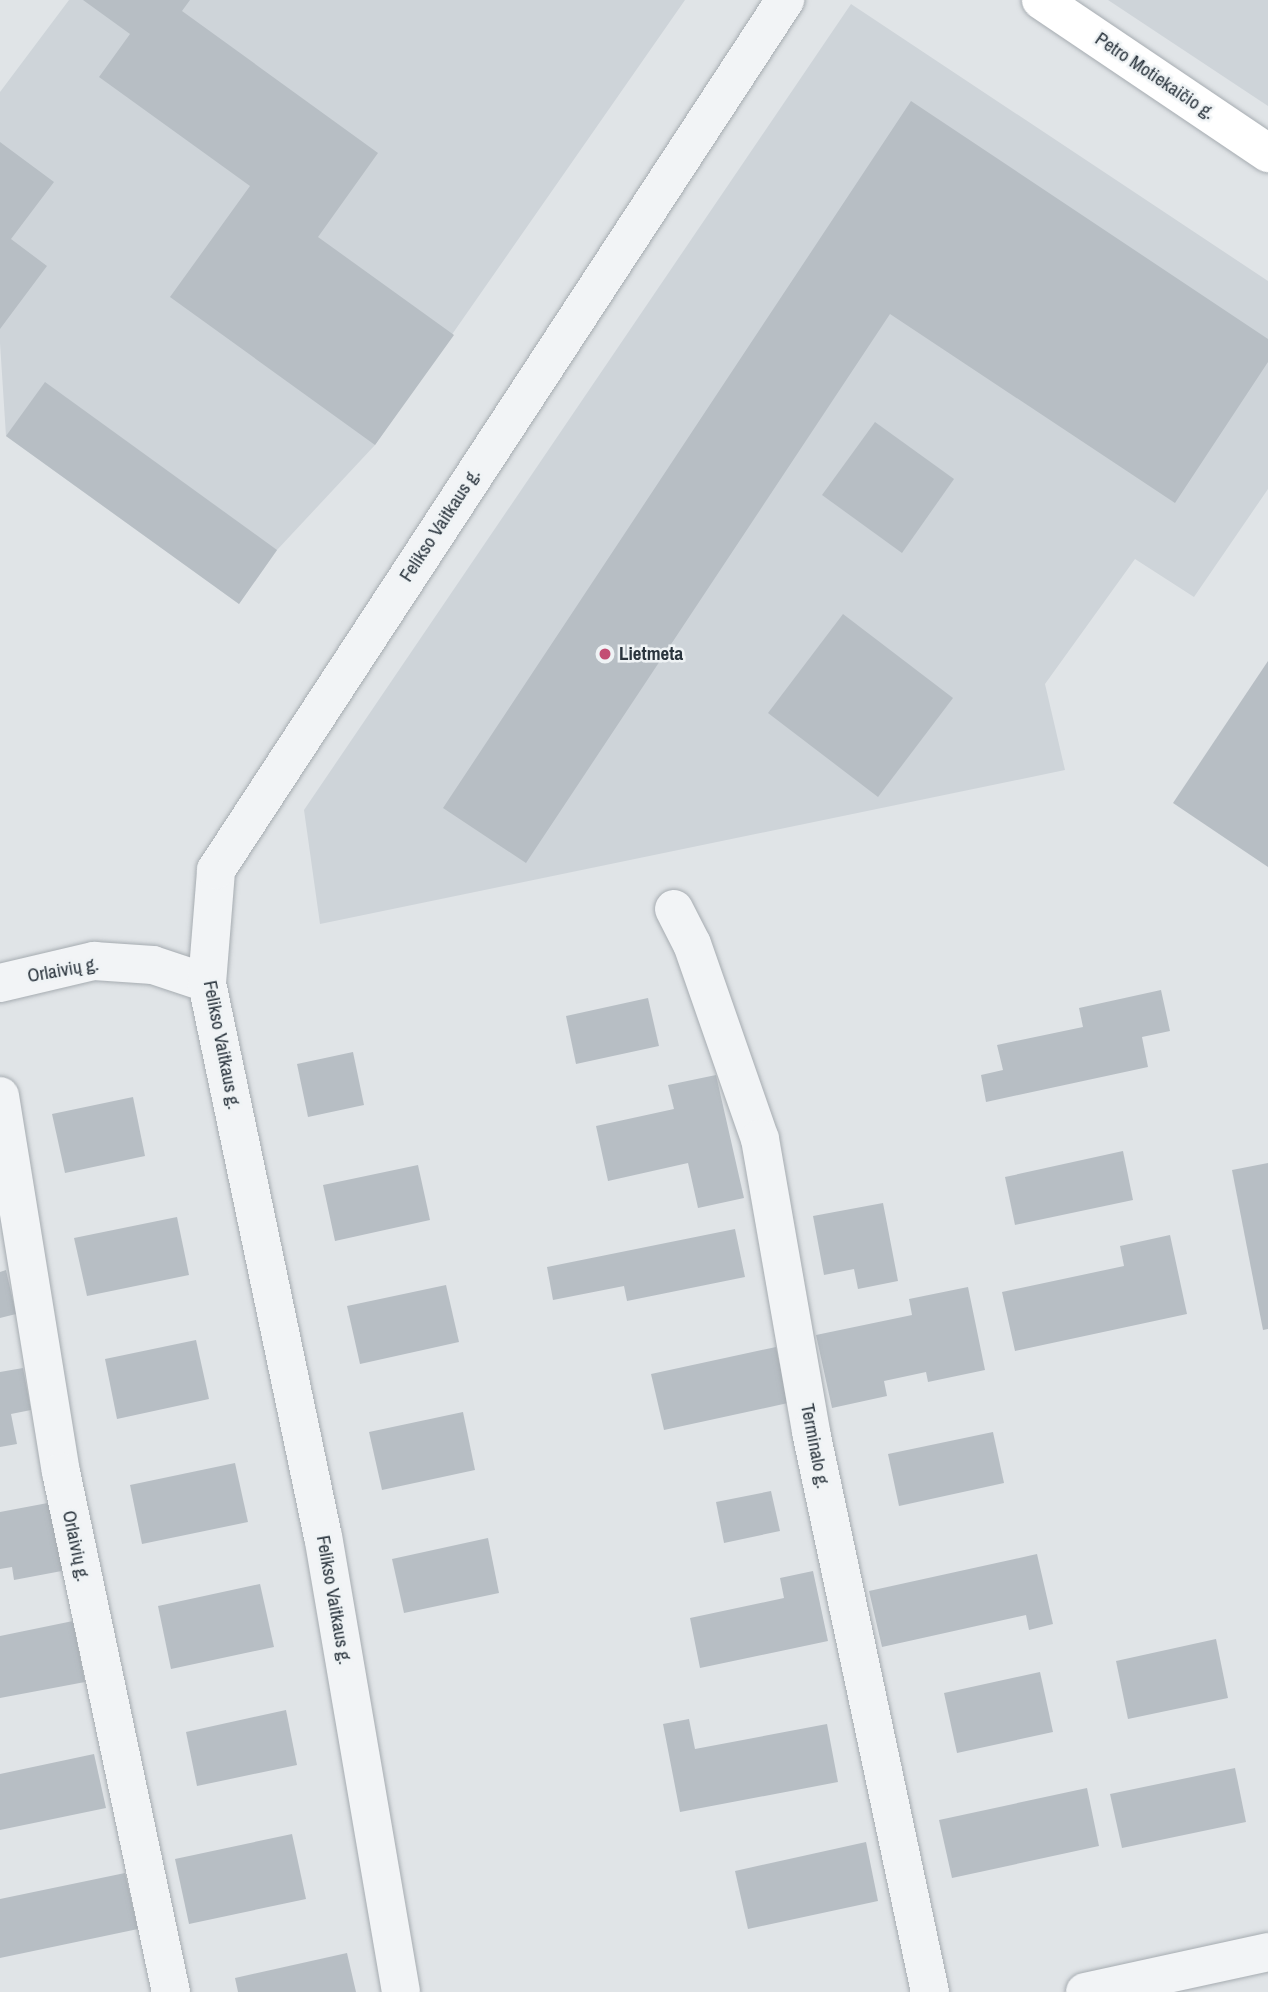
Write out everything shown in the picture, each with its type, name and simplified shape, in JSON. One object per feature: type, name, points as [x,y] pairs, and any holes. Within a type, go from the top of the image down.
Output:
[{"type":"main road","name":"Petro Motiekaičio g.","points":[[1041,0],[1268,153]]},
{"type":"street","name":"Felikso Vaitkaus g.","points":[[401,1992],[323,1537],[207,983],[216,870],[785,0]]},
{"type":"street","name":"Terminalo g.","points":[[674,909],[692,944],[760,1139],[811,1432],[930,1992]]},
{"type":"street","name":"Orlaivių g.","points":[[0,983],[94,961],[153,965],[207,983]]},
{"type":"street","name":"Orlaivių g.","points":[[0,1096],[61,1472],[171,1992]]},
{"type":"street","points":[[1085,1992],[1268,1952]]},
{"type":"shaded area","points":[[69,0],[685,0],[375,445],[277,550],[239,604],[6,436],[0,343],[0,92]]},
{"type":"shaded area","points":[[1108,0],[1268,0],[1268,106]]},
{"type":"shaded area","points":[[851,4],[1268,281],[1268,489],[1194,597],[1135,559],[1045,684],[1065,770],[320,924],[304,810]]},
{"type":"building","points":[[83,0],[190,0],[182,11],[378,153],[318,237],[454,335],[375,445],[170,297],[250,186],[99,77],[130,34]]},
{"type":"building","points":[[911,101],[1268,339],[1268,362],[1175,503],[890,314],[526,863],[443,808]]},
{"type":"building","points":[[0,142],[54,182],[11,239],[47,266],[0,329]]},
{"type":"building","points":[[45,382],[277,550],[239,604],[6,436]]},
{"type":"building","points":[[875,422],[954,479],[902,553],[822,495]]},
{"type":"building","points":[[843,614],[953,698],[878,797],[768,713]]},
{"type":"building","points":[[1268,661],[1268,867],[1173,803]]},
{"type":"building","points":[[1161,990],[1170,1031],[1142,1037],[1148,1067],[986,1102],[981,1075],[1003,1070],[997,1045],[1083,1027],[1079,1008]]},
{"type":"building","points":[[648,998],[659,1046],[576,1064],[566,1016]]},
{"type":"building","points":[[353,1052],[364,1105],[308,1117],[297,1064]]},
{"type":"building","points":[[716,1075],[744,1198],[698,1208],[688,1163],[608,1181],[596,1126],[674,1109],[668,1085]]},
{"type":"building","points":[[133,1097],[145,1156],[65,1173],[52,1114]]},
{"type":"building","points":[[1123,1151],[1133,1200],[1015,1225],[1005,1177]]},
{"type":"building","points":[[1268,1163],[1268,1329],[1263,1330],[1232,1170]]},
{"type":"building","points":[[418,1165],[430,1220],[335,1241],[323,1185]]},
{"type":"building","points":[[883,1203],[898,1281],[858,1289],[854,1269],[824,1275],[813,1216]]},
{"type":"building","points":[[177,1217],[189,1275],[87,1296],[74,1238]]},
{"type":"building","points":[[735,1229],[745,1277],[627,1301],[624,1286],[553,1300],[547,1267]]},
{"type":"building","points":[[1170,1235],[1187,1314],[1015,1351],[1002,1292],[1124,1266],[1120,1246]]},
{"type":"building","points":[[6,1270],[16,1314],[0,1318],[0,1272]]},
{"type":"building","points":[[446,1285],[459,1342],[360,1364],[347,1306]]},
{"type":"building","points":[[968,1287],[985,1370],[928,1382],[926,1372],[884,1381],[887,1396],[832,1408],[816,1335],[912,1315],[909,1299]]},
{"type":"building","points":[[196,1340],[209,1399],[117,1419],[105,1359]]},
{"type":"building","points":[[776,1347],[788,1403],[664,1430],[651,1374]]},
{"type":"building","points":[[23,1368],[31,1410],[11,1414],[17,1444],[0,1447],[0,1372]]},
{"type":"building","points":[[463,1412],[475,1470],[382,1490],[369,1432]]},
{"type":"building","points":[[993,1432],[1004,1483],[899,1506],[888,1454]]},
{"type":"building","points":[[235,1463],[248,1522],[142,1544],[130,1485]]},
{"type":"building","points":[[771,1491],[780,1531],[724,1543],[716,1502]]},
{"type":"building","points":[[53,1502],[67,1570],[14,1580],[12,1567],[0,1569],[0,1512]]},
{"type":"building","points":[[488,1538],[499,1593],[404,1613],[392,1559]]},
{"type":"building","points":[[1037,1554],[1053,1624],[1029,1630],[1026,1615],[882,1647],[869,1591]]},
{"type":"building","points":[[813,1571],[828,1641],[700,1668],[690,1618],[784,1598],[780,1578]]},
{"type":"building","points":[[260,1584],[274,1647],[171,1669],[158,1606]]},
{"type":"building","points":[[73,1621],[85,1682],[0,1698],[0,1636]]},
{"type":"building","points":[[1216,1639],[1228,1698],[1128,1719],[1116,1661]]},
{"type":"building","points":[[1040,1672],[1053,1732],[957,1753],[944,1693]]},
{"type":"building","points":[[286,1710],[297,1765],[197,1786],[186,1732]]},
{"type":"building","points":[[689,1719],[695,1749],[827,1724],[838,1782],[680,1812],[663,1724]]},
{"type":"building","points":[[94,1754],[106,1808],[0,1830],[0,1774]]},
{"type":"building","points":[[1235,1768],[1246,1822],[1122,1848],[1110,1794]]},
{"type":"building","points":[[1087,1788],[1099,1846],[952,1878],[939,1820]]},
{"type":"building","points":[[292,1834],[306,1899],[189,1924],[175,1859]]},
{"type":"building","points":[[866,1842],[878,1901],[748,1929],[735,1871]]},
{"type":"building","points":[[125,1873],[138,1929],[0,1958],[0,1899]]},
{"type":"building","points":[[347,1953],[356,1992],[238,1992],[235,1978]]},
{"type":"place","name":"Lietmeta","points":[[605,654]]}]
